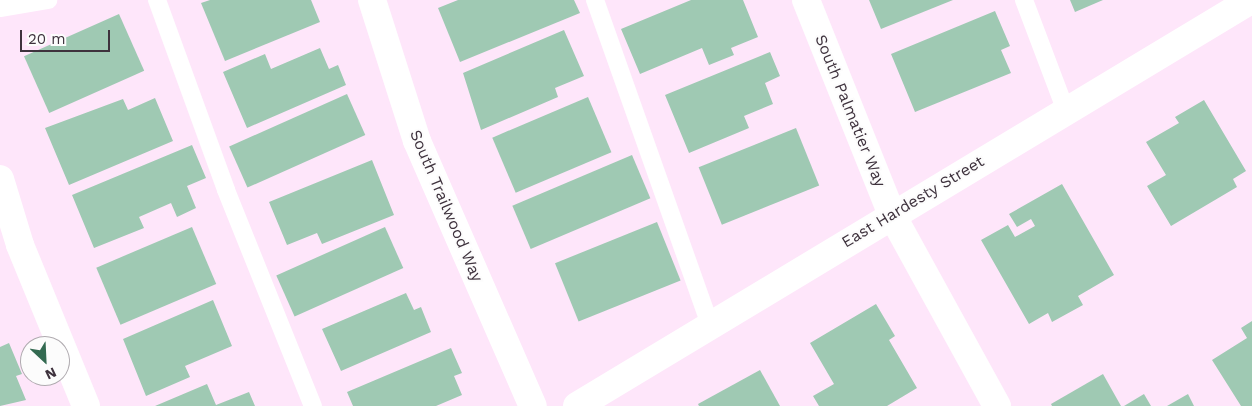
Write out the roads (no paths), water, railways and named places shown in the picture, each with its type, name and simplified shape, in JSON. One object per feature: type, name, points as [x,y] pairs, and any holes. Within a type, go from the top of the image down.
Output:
[{"type":"street","name":"South Trailwood Way","points":[[372,0],[417,141],[533,406]]},
{"type":"street","name":"South Palmatier Way","points":[[806,0],[892,215],[997,406]]},
{"type":"street","name":"East Hardesty Street","points":[[577,406],[1248,1]]},
{"type":"street","points":[[0,179],[20,245],[86,406]]},
{"type":"lane","points":[[0,8],[48,0]]},
{"type":"lane","points":[[157,0],[226,190],[313,406]]},
{"type":"lane","points":[[595,0],[710,325]]},
{"type":"lane","points":[[1024,0],[1066,111]]}]
